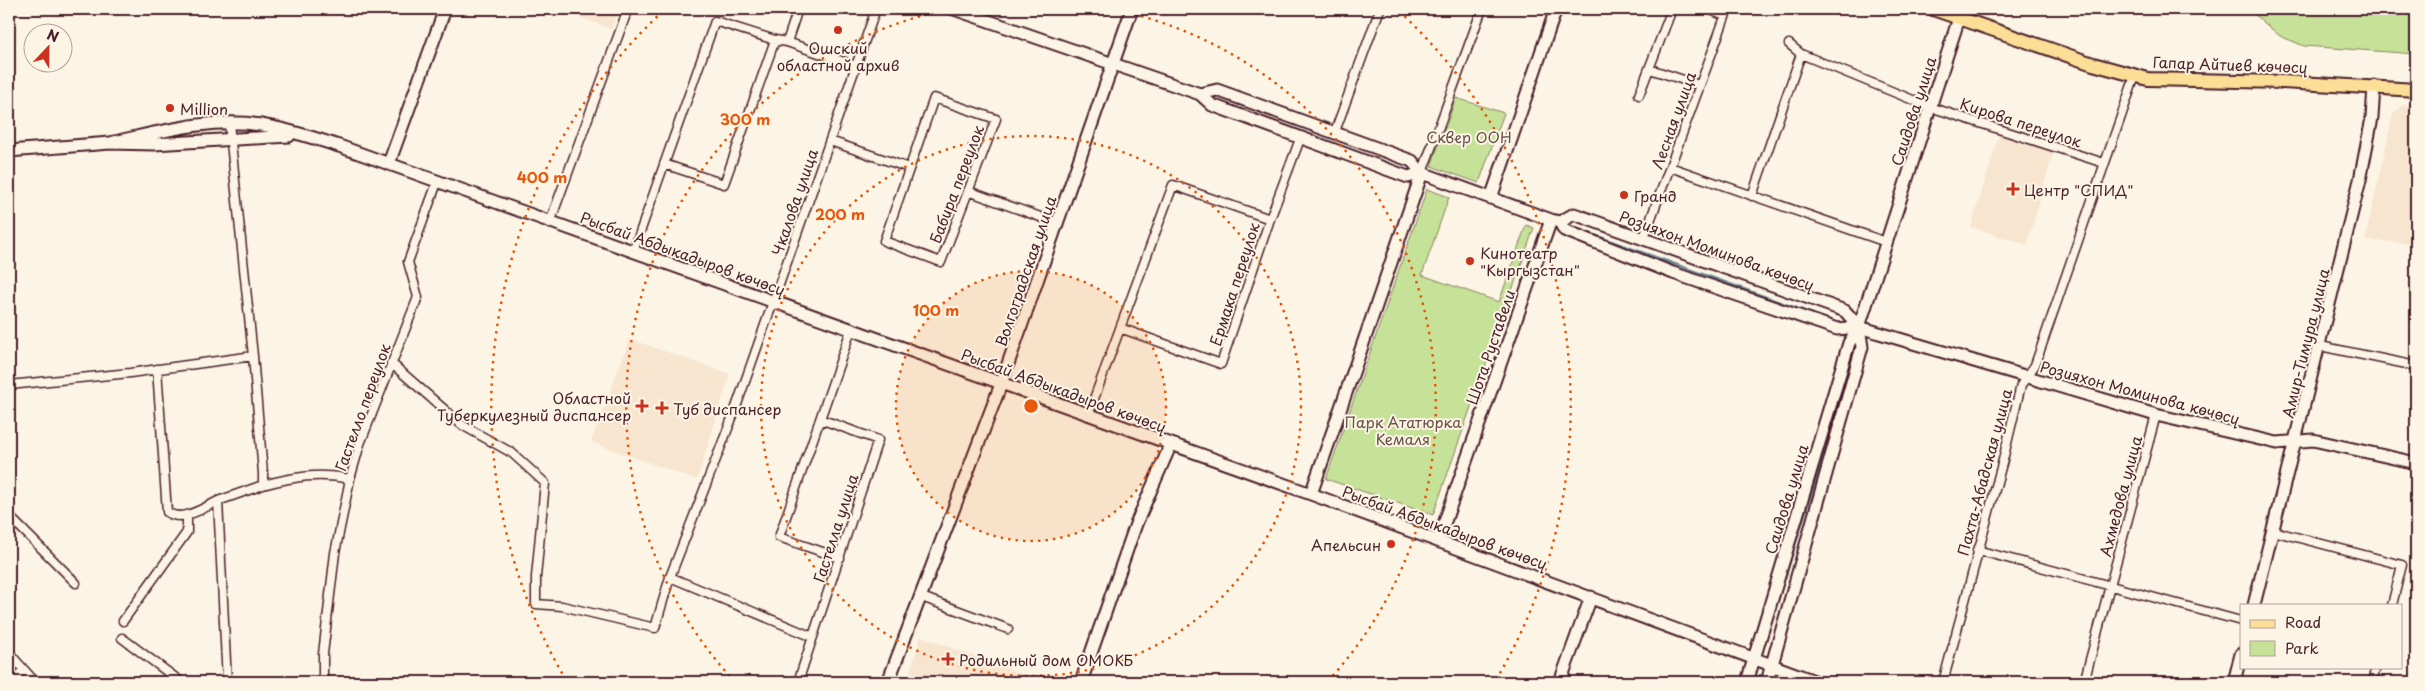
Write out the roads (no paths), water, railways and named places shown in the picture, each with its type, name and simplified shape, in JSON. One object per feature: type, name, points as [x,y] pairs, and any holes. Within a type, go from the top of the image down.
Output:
[{"type":"main road","name":"Гапар Айтиев көчөсү","points":[[1933,9],[2135,76],[2185,81],[2282,82],[2416,90]]},
{"type":"street","points":[[389,163],[445,9]]},
{"type":"street","points":[[550,222],[628,9]]},
{"type":"street","points":[[787,42],[798,9]]},
{"type":"street","name":"Чкалова улица","points":[[391,363],[462,424],[512,453],[545,483],[536,577],[536,604],[562,606],[655,628],[670,577],[734,413],[876,9]]},
{"type":"street","name":"Розияхон Моминова көчөсү","points":[[954,9],[970,11],[1113,65],[1200,94],[1212,105],[1300,139],[1408,177],[1422,173]]},
{"type":"street","name":"Волгоградская улица","points":[[888,682],[919,596],[1002,384],[1132,9]]},
{"type":"street","points":[[1334,134],[1380,9]]},
{"type":"street","points":[[1311,494],[1422,173],[1482,9]]},
{"type":"street","points":[[1491,198],[1556,9]]},
{"type":"street","points":[[1639,95],[1672,9]]},
{"type":"street","points":[[1708,9],[1727,12]]},
{"type":"street","name":"Лесная улица","points":[[1643,240],[1727,12]]},
{"type":"street","name":"Саидова улица","points":[[1747,682],[1849,343],[1859,327],[1959,18]]},
{"type":"street","points":[[634,252],[715,21],[787,42],[856,66]]},
{"type":"street","points":[[664,164],[724,184],[776,40]]},
{"type":"street","name":"Кирова переулок","points":[[1789,44],[1801,54],[1930,107],[2104,163]]},
{"type":"street","points":[[1752,196],[1801,54]]},
{"type":"street","points":[[1650,69],[1699,86]]},
{"type":"street","name":"Пахта-Абадская улица","points":[[1943,682],[1977,550],[2003,460],[2021,385],[2036,365],[2135,76]]},
{"type":"street","name":"Амир-Тимура улица","points":[[2254,604],[2360,180],[2372,118],[2374,86]]},
{"type":"street","name":"Розияхон Моминова көчөсү","points":[[1200,94],[1217,90],[1412,161],[1422,173],[1555,221],[1564,230],[1673,273],[1837,329],[1859,327],[2156,415],[2277,443],[2313,440],[2416,463]]},
{"type":"street","name":"Бабира переулок","points":[[934,98],[996,119],[968,191],[941,262],[884,241],[934,98]]},
{"type":"street","points":[[229,123],[253,356],[263,485]]},
{"type":"street","name":"Рысбай Абдыкадыров көчөсү","points":[[110,143],[192,125],[229,123],[260,125],[339,146],[1311,494],[1817,682]]},
{"type":"street","name":"Рысбай Абдыкадыров көчөсү","points":[[9,151],[110,143],[154,144],[298,135]]},
{"type":"street","name":"Ермака переулок","points":[[1120,328],[1221,364],[1270,219],[1300,139]]},
{"type":"street","points":[[830,141],[909,168]]},
{"type":"street","points":[[1670,167],[1886,242]]},
{"type":"street","name":"Гастелло переулок","points":[[323,682],[323,654],[336,553],[350,479],[360,444],[391,363],[408,327],[418,297],[408,262],[438,180]]},
{"type":"street","points":[[1088,415],[1174,185],[1270,219]]},
{"type":"street","points":[[968,191],[1057,223]]},
{"type":"street","name":"Розияхон Моминова көчөсү","points":[[1555,221],[1574,214],[1844,311],[1859,327]]},
{"type":"street","name":"Шота Руставели","points":[[1438,541],[1555,221]]},
{"type":"street","name":"Саидова улица","points":[[1767,682],[1862,347],[1859,327]]},
{"type":"street","points":[[840,558],[779,537],[851,330]]},
{"type":"street","points":[[2320,346],[2416,366]]},
{"type":"street","points":[[9,385],[157,369],[253,356]]},
{"type":"street","points":[[157,369],[167,512],[174,516],[187,515],[218,501],[263,485],[308,474],[350,479]]},
{"type":"street","name":"Ахмедова улица","points":[[2084,682],[2156,415]]},
{"type":"street","name":"Гастелла улица","points":[[798,682],[878,440],[820,419]]},
{"type":"street","points":[[1082,682],[1136,524],[1172,444]]},
{"type":"street","points":[[218,501],[227,682]]},
{"type":"street","points":[[123,621],[187,532],[187,515]]},
{"type":"street","points":[[9,516],[76,583]]},
{"type":"street","points":[[2273,531],[2402,565],[2392,604]]},
{"type":"street","points":[[1977,550],[2240,621]]},
{"type":"street","points":[[670,577],[813,637]]},
{"type":"street","points":[[919,596],[1008,628]]},
{"type":"street","points":[[1560,682],[1591,597]]},
{"type":"street","points":[[122,638],[181,682]]},
{"type":"street","points":[[9,653],[35,682]]},
{"type":"street","points":[[2234,682],[2240,658]]},
{"type":"street","points":[[2372,682],[2376,668]]},
{"type":"street","points":[[13,682],[23,670]]},
{"type":"waterway","points":[[1572,227],[1835,322]]},
{"type":"waterway","points":[[1765,641],[1853,360]]},
{"type":"waterway","points":[[1758,682],[1760,675]]},
{"type":"place","name":"Ошский областной архив","points":[[838,30]]},
{"type":"place","name":"Million","points":[[170,108]]},
{"type":"place","name":"Центр \"СПИД\"","points":[[2013,189]]},
{"type":"place","name":"Гранд","points":[[1624,195]]},
{"type":"place","name":"Кинотеатр \"Кыргызстан\"","points":[[1470,261]]},
{"type":"place","name":"Областной Туберкулезный диспансер","points":[[642,406]]},
{"type":"place","name":"Туб диспансер","points":[[662,408]]},
{"type":"place","name":"Апельсин","points":[[1391,544]]},
{"type":"place","name":"Родильный дом ОМОКБ","points":[[948,659]]},
{"type":"park label","name":"Сквер ООН","points":[[1469,136]]},
{"type":"park label","name":"Парк Ататюрка Кемаля","points":[[1403,430]]}]
